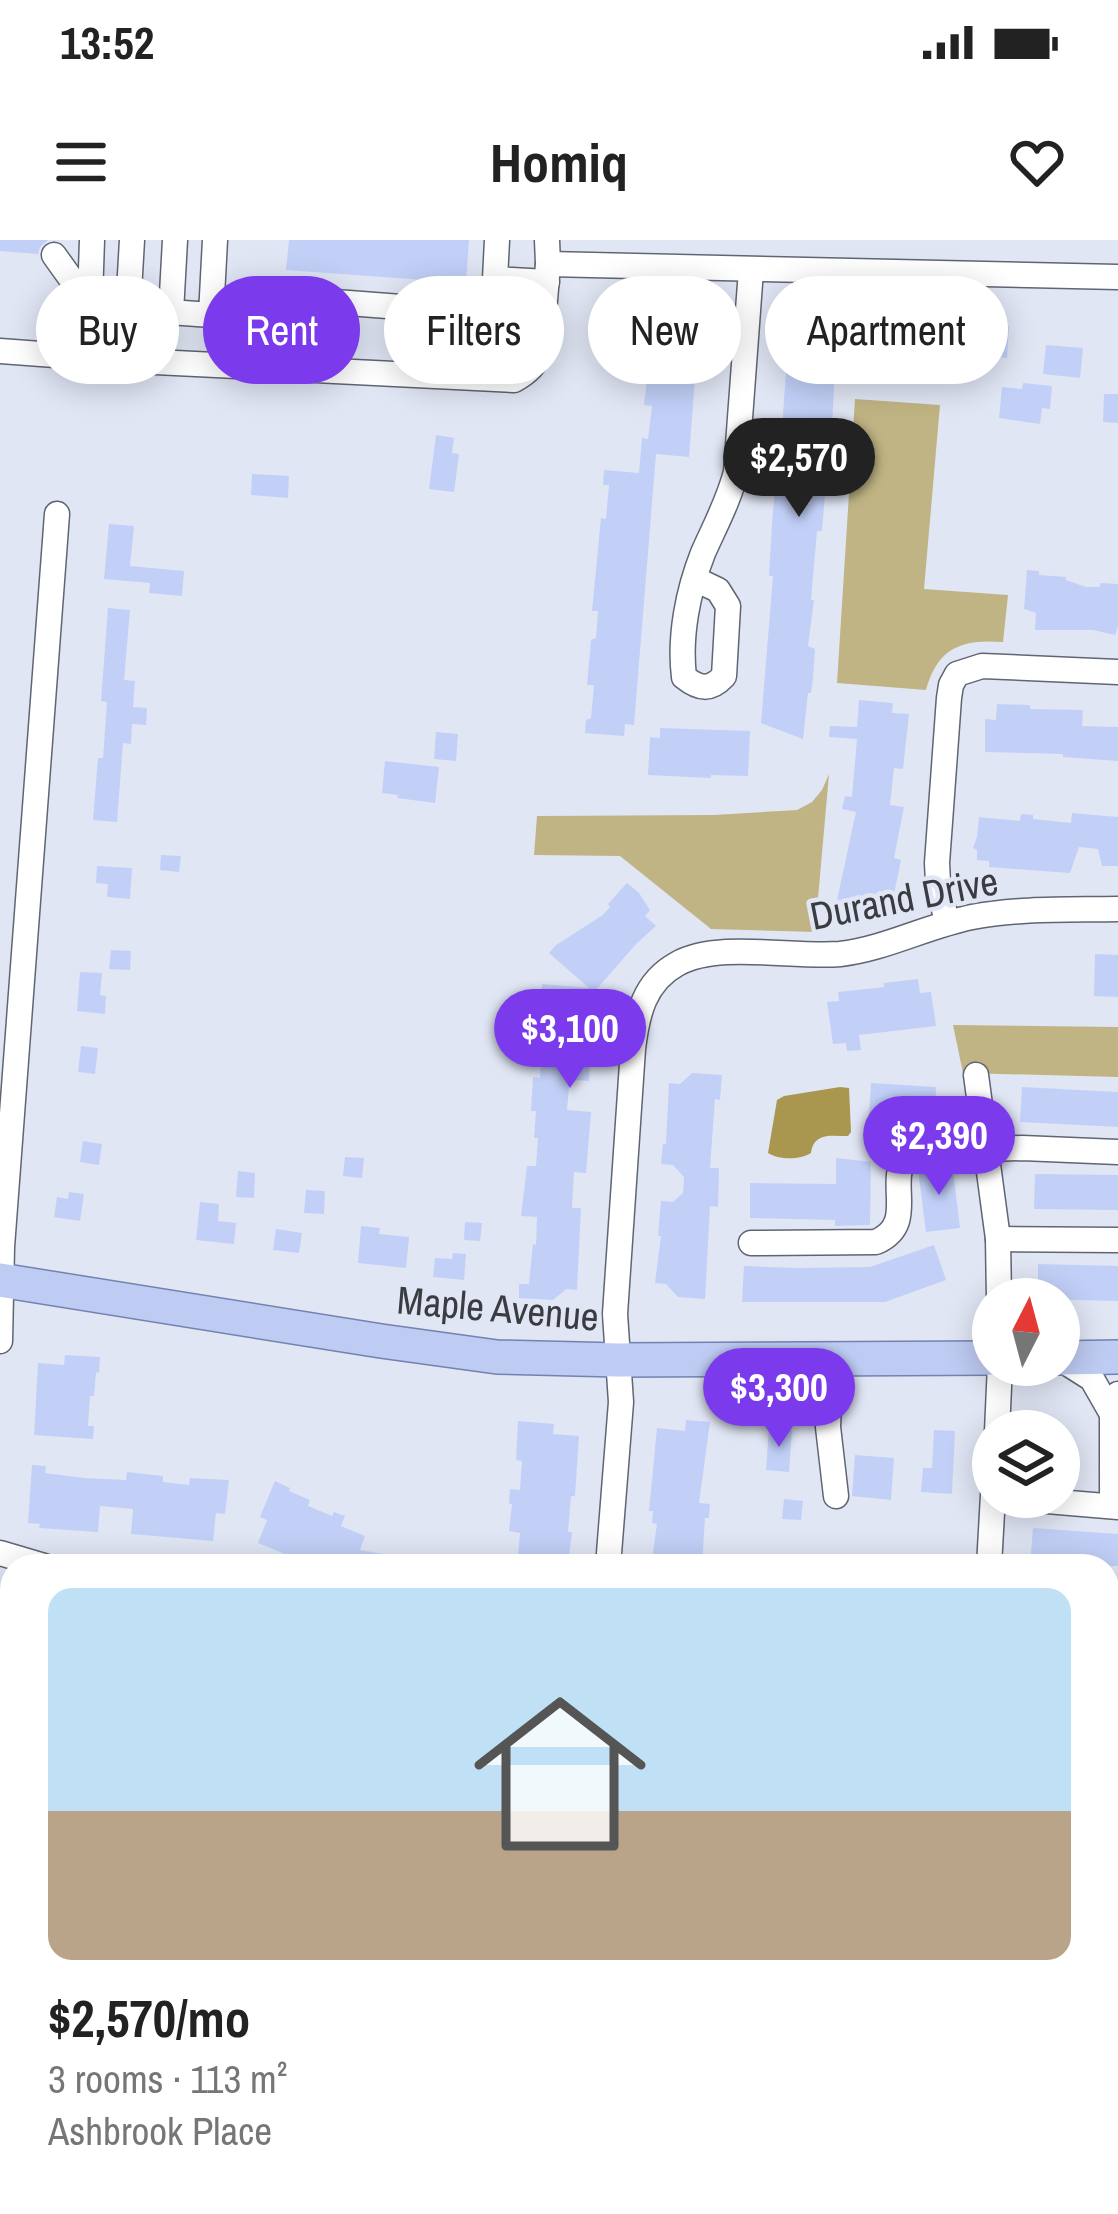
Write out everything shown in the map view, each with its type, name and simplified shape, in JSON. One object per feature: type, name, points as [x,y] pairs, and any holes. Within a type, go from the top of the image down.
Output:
[{"type":"main road","name":"Maple Avenue","points":[[1,1280],[449,1352],[542,1360],[972,1358]]},
{"type":"main road","points":[[1080,1358],[1118,1357]]},
{"type":"street","points":[[91,276],[92,240]]},
{"type":"street","points":[[130,276],[132,240]]},
{"type":"street","points":[[173,276],[175,240]]},
{"type":"street","points":[[179,313],[211,315],[215,240]]},
{"type":"street","points":[[497,240],[495,279],[547,262],[1118,277]]},
{"type":"street","points":[[54,255],[69,276]]},
{"type":"street","points":[[695,579],[736,472],[751,270]]},
{"type":"street","points":[[0,351],[384,373]]},
{"type":"street","points":[[0,1341],[2,1247],[56,514]]},
{"type":"street","points":[[947,923],[938,863],[949,698],[957,674],[982,665],[1118,672]]},
{"type":"street","name":"Durand Drive","points":[[609,1554],[621,1402],[615,1314],[633,1049],[639,1010],[651,986],[671,967],[707,953],[846,953],[947,923],[1007,912],[1118,909]]},
{"type":"street","points":[[976,1075],[988,1147],[999,1278]]},
{"type":"street","points":[[751,1243],[858,1243],[886,1237],[899,1216],[898,1176],[905,1156],[926,1149],[1118,1152]]},
{"type":"street","points":[[998,1239],[1118,1240]]},
{"type":"street","points":[[831,1358],[829,1427],[836,1496]]},
{"type":"street","points":[[1080,1371],[1115,1404],[1115,1506],[1080,1503]]},
{"type":"street","points":[[989,1554],[993,1518]]},
{"type":"shaded area","points":[[855,399],[940,405],[924,589],[1008,595],[1003,642],[975,642],[954,649],[937,664],[926,690],[837,683]]},
{"type":"shaded area","points":[[829,774],[815,932],[711,929],[620,856],[534,855],[537,816],[797,810],[812,802]]},
{"type":"shaded area","points":[[953,1025],[1118,1027],[1118,1077],[963,1073]]},
{"type":"shaded area","points":[[849,1088],[848,1136],[820,1138],[811,1153],[801,1157],[768,1153],[777,1100]]},
{"type":"building","points":[[0,240],[48,240],[38,254],[0,251]]},
{"type":"building","points":[[289,240],[469,240],[466,276],[384,277],[286,270]]},
{"type":"building","points":[[1046,345],[1083,348],[1080,378],[1043,374]]},
{"type":"building","points":[[1023,383],[1052,386],[1050,409],[1042,408],[1040,424],[999,418],[1002,387],[1022,389]]},
{"type":"building","points":[[646,384],[695,384],[689,457],[656,454],[634,725],[625,724],[624,736],[585,733],[594,685],[587,685],[598,611],[592,611],[594,590],[609,485],[603,485],[604,470],[639,473],[642,438],[648,439],[652,406],[644,405]]},
{"type":"building","points":[[785,384],[834,384],[830,460],[811,600],[808,646],[815,649],[813,679],[803,739],[761,723]]},
{"type":"building","points":[[1104,394],[1118,394],[1118,423],[1103,422]]},
{"type":"building","points":[[436,435],[454,438],[452,453],[459,454],[454,492],[429,489]]},
{"type":"building","points":[[252,474],[289,476],[288,498],[251,495]]},
{"type":"building","points":[[109,524],[134,526],[130,566],[184,571],[182,596],[149,593],[150,583],[104,579]]},
{"type":"building","points":[[1027,570],[1066,577],[1086,587],[1118,584],[1115,635],[1093,630],[1035,630],[1036,613],[1024,609]]},
{"type":"building","points":[[108,608],[130,610],[124,680],[135,681],[133,707],[147,708],[146,725],[132,724],[131,744],[123,743],[117,822],[93,820],[107,702],[101,701]]},
{"type":"building","points":[[859,700],[893,703],[892,713],[909,714],[903,769],[894,768],[890,805],[904,807],[894,858],[901,860],[894,894],[878,891],[875,907],[837,900],[856,812],[842,809],[845,796],[852,797],[857,739],[829,737],[830,726],[857,727]]},
{"type":"building","points":[[997,704],[1083,710],[1082,726],[1118,727],[1118,761],[985,752],[985,719],[996,720]]},
{"type":"building","points":[[660,728],[750,731],[748,776],[648,775],[650,737],[660,738]]},
{"type":"building","points":[[436,732],[458,734],[456,761],[434,759]]},
{"type":"building","points":[[385,761],[439,767],[435,803],[382,793]]},
{"type":"building","points":[[1072,813],[1118,817],[1118,866],[1102,866],[1098,849],[1079,847],[1070,873],[989,867],[989,861],[977,860],[973,848],[979,817],[1020,821],[1021,814],[1071,823]]},
{"type":"building","points":[[161,855],[181,856],[179,872],[160,870]]},
{"type":"building","points":[[97,866],[132,868],[130,899],[107,897],[108,884],[96,883]]},
{"type":"building","points":[[627,883],[639,893],[650,910],[645,916],[656,926],[593,991],[589,1081],[577,1080],[569,1087],[567,1110],[591,1112],[586,1173],[574,1172],[572,1208],[581,1208],[577,1290],[566,1289],[553,1300],[519,1298],[519,1284],[529,1284],[536,1245],[537,1217],[521,1216],[527,1166],[536,1166],[536,1111],[531,1111],[533,1077],[540,1078],[542,984],[589,988],[549,953],[603,915]]},
{"type":"building","points":[[111,950],[131,951],[130,970],[109,969]]},
{"type":"building","points":[[1095,954],[1118,955],[1118,997],[1094,996]]},
{"type":"building","points":[[80,972],[102,973],[100,995],[106,996],[105,1014],[77,1011]]},
{"type":"building","points":[[918,979],[920,993],[931,992],[936,1026],[859,1035],[861,1050],[847,1051],[846,1043],[833,1044],[827,1002],[839,1001],[838,992]]},
{"type":"building","points":[[81,1046],[98,1048],[95,1074],[78,1072]]},
{"type":"building","points":[[692,1073],[722,1075],[720,1100],[715,1099],[710,1168],[719,1168],[718,1207],[710,1206],[705,1299],[678,1297],[666,1284],[655,1283],[661,1201],[673,1202],[683,1193],[684,1177],[673,1165],[661,1164],[669,1083],[680,1084]]},
{"type":"building","points":[[871,1083],[936,1087],[935,1122],[869,1119]]},
{"type":"building","points":[[1022,1087],[1118,1092],[1118,1127],[1020,1122]]},
{"type":"building","points":[[83,1141],[102,1144],[99,1165],[80,1162]]},
{"type":"building","points":[[345,1157],[364,1158],[362,1178],[343,1176]]},
{"type":"building","points":[[836,1158],[871,1162],[870,1225],[750,1218],[750,1183],[836,1184]]},
{"type":"building","points":[[952,1163],[960,1228],[926,1232],[918,1169]]},
{"type":"building","points":[[238,1171],[255,1173],[254,1198],[236,1197]]},
{"type":"building","points":[[1035,1174],[1118,1175],[1118,1210],[1034,1209]]},
{"type":"building","points":[[306,1190],[325,1191],[324,1214],[304,1213]]},
{"type":"building","points":[[69,1192],[84,1194],[80,1221],[54,1217],[57,1197],[68,1199]]},
{"type":"building","points":[[200,1202],[219,1204],[218,1221],[236,1223],[234,1244],[196,1240]]},
{"type":"building","points":[[465,1222],[482,1223],[480,1241],[464,1240]]},
{"type":"building","points":[[361,1226],[380,1228],[379,1234],[409,1237],[406,1268],[358,1263]]},
{"type":"building","points":[[276,1229],[302,1233],[299,1253],[273,1250]]},
{"type":"building","points":[[934,1245],[946,1280],[885,1302],[742,1302],[744,1266],[870,1267]]},
{"type":"building","points":[[453,1253],[466,1254],[464,1280],[433,1277],[435,1258],[452,1259]]},
{"type":"building","points":[[1038,1264],[1118,1266],[1118,1301],[1080,1300],[1080,1278],[1038,1278]]},
{"type":"building","points":[[65,1355],[100,1357],[94,1396],[90,1396],[88,1426],[94,1426],[93,1439],[34,1435],[38,1363],[64,1365]]},
{"type":"building","points":[[686,1420],[710,1422],[699,1503],[710,1504],[703,1554],[653,1554],[657,1524],[652,1523],[653,1511],[649,1511],[657,1428],[685,1431]]},
{"type":"building","points":[[518,1421],[554,1424],[553,1434],[579,1436],[569,1554],[518,1554],[520,1533],[509,1531],[510,1489],[520,1490],[522,1461],[516,1460]]},
{"type":"building","points":[[769,1428],[792,1430],[789,1472],[766,1470]]},
{"type":"building","points":[[934,1430],[955,1431],[952,1494],[921,1492],[923,1468],[932,1468]]},
{"type":"building","points":[[855,1455],[894,1458],[891,1500],[852,1496]]},
{"type":"building","points":[[32,1465],[46,1466],[45,1473],[85,1478],[126,1480],[127,1472],[189,1485],[190,1478],[229,1480],[225,1514],[216,1513],[213,1541],[131,1534],[133,1509],[100,1506],[98,1532],[39,1528],[40,1524],[28,1523]]},
{"type":"building","points":[[275,1481],[310,1500],[308,1506],[345,1516],[341,1526],[365,1536],[360,1550],[382,1554],[285,1554],[258,1543],[267,1520],[260,1517]]},
{"type":"building","points":[[784,1499],[803,1501],[801,1520],[782,1519]]},
{"type":"building","points":[[1033,1528],[1118,1534],[1118,1554],[1031,1554]]}]
